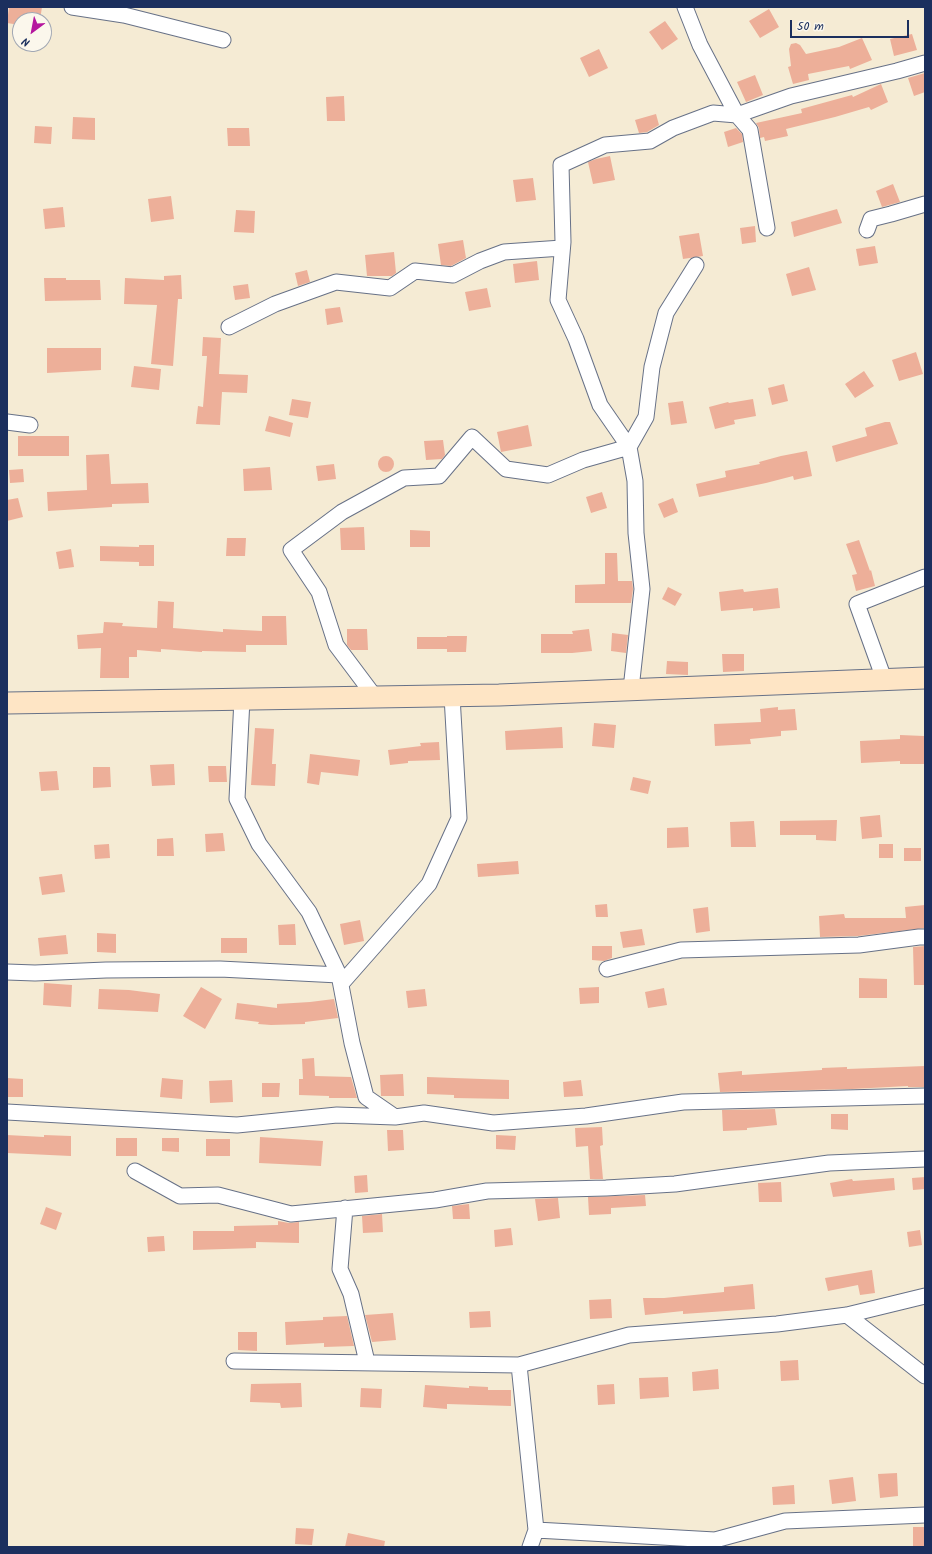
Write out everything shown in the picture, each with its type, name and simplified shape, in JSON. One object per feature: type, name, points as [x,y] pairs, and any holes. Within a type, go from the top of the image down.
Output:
[{"type":"street","points":[[72,7],[124,14],[223,40]]},
{"type":"street","points":[[685,7],[700,45],[738,115],[750,130],[767,228]]},
{"type":"street","points":[[631,689],[642,589],[636,533],[635,481],[629,446],[600,406],[576,339],[558,300],[562,248],[561,165],[605,145],[650,141],[673,128],[713,113],[738,115],[791,96],[925,63]]},
{"type":"street","points":[[867,230],[871,219],[925,204]]},
{"type":"street","points":[[229,327],[276,304],[336,282],[390,288],[416,271],[453,275],[480,261],[504,252],[562,248]]},
{"type":"street","points":[[376,697],[336,645],[319,592],[291,550],[342,512],[404,478],[439,476],[472,437],[506,469],[548,475],[583,460],[629,446],[646,417],[652,367],[666,313],[696,265]]},
{"type":"street","points":[[7,422],[30,425]]},
{"type":"street","points":[[884,679],[857,604],[925,577]]},
{"type":"street","points":[[7,703],[452,696],[925,678]]},
{"type":"street","points":[[340,979],[429,884],[458,818],[452,696]]},
{"type":"street","points":[[242,699],[237,799],[260,844],[309,912],[340,979],[352,1043],[366,1097],[395,1117]]},
{"type":"street","points":[[607,969],[681,950],[859,945],[925,937]]},
{"type":"street","points":[[7,972],[34,973],[106,970],[220,969],[340,979]]},
{"type":"street","points":[[7,1112],[236,1125],[337,1115],[395,1117],[424,1113],[493,1123],[586,1116],[683,1102],[925,1096]]},
{"type":"street","points":[[135,1171],[180,1196],[218,1195],[292,1214],[435,1200],[487,1191],[606,1188],[675,1184],[829,1163],[925,1158]]},
{"type":"street","points":[[345,1208],[340,1268],[352,1294],[367,1362]]},
{"type":"street","points":[[234,1361],[519,1365],[629,1335],[777,1324],[847,1315],[925,1296]]},
{"type":"street","points":[[847,1315],[925,1376]]},
{"type":"street","points":[[519,1365],[536,1530],[530,1547]]},
{"type":"street","points":[[536,1530],[715,1540],[785,1521],[925,1515]]},
{"type":"building","points":[[9,7],[42,7],[41,12],[12,12],[12,24],[7,23]]},
{"type":"building","points":[[769,9],[779,27],[760,38],[749,21]]},
{"type":"building","points":[[665,21],[678,39],[662,50],[649,32]]},
{"type":"building","points":[[912,34],[917,50],[894,56],[890,39]]},
{"type":"building","points":[[862,38],[872,60],[850,69],[849,66],[808,74],[809,80],[793,84],[788,67],[791,66],[789,49],[791,44],[796,43],[800,45],[806,54],[839,47]]},
{"type":"building","points":[[599,49],[608,68],[589,77],[580,58]]},
{"type":"building","points":[[925,73],[925,92],[914,96],[908,78]]},
{"type":"building","points":[[755,75],[763,95],[746,102],[737,82]]},
{"type":"building","points":[[881,84],[888,102],[871,110],[869,107],[786,129],[788,136],[765,141],[764,137],[760,138],[759,128],[756,123],[802,113],[801,109],[852,95],[853,97]]},
{"type":"building","points":[[344,96],[345,121],[327,121],[326,97]]},
{"type":"building","points":[[656,114],[659,125],[647,132],[639,133],[635,120]]},
{"type":"building","points":[[73,117],[95,118],[95,140],[72,139]]},
{"type":"building","points":[[35,126],[52,127],[51,144],[34,143]]},
{"type":"building","points":[[227,128],[249,128],[250,146],[228,146]]},
{"type":"building","points":[[736,128],[742,134],[743,142],[728,147],[724,132]]},
{"type":"building","points":[[610,156],[615,180],[593,184],[588,162]]},
{"type":"building","points":[[533,178],[536,200],[516,202],[513,180]]},
{"type":"building","points":[[893,184],[900,202],[882,207],[876,191]]},
{"type":"building","points":[[171,196],[174,219],[151,222],[148,199]]},
{"type":"building","points":[[63,207],[65,227],[45,229],[43,209]]},
{"type":"building","points":[[837,209],[842,223],[794,237],[791,222]]},
{"type":"building","points":[[236,210],[255,211],[254,233],[234,232]]},
{"type":"building","points":[[755,226],[756,242],[742,244],[740,228]]},
{"type":"building","points":[[699,233],[703,256],[683,259],[679,236]]},
{"type":"building","points":[[463,240],[466,258],[451,266],[441,265],[438,244]]},
{"type":"building","points":[[875,246],[878,263],[859,266],[856,249]]},
{"type":"building","points":[[394,252],[396,273],[392,276],[367,276],[365,255]]},
{"type":"building","points":[[537,261],[539,280],[515,283],[513,264]]},
{"type":"building","points":[[809,267],[816,290],[792,296],[786,274]]},
{"type":"building","points":[[307,270],[310,282],[298,286],[295,273]]},
{"type":"building","points":[[181,275],[182,299],[178,299],[173,366],[151,364],[157,305],[124,304],[125,278],[164,280],[164,276]]},
{"type":"building","points":[[44,278],[66,278],[66,280],[100,280],[101,300],[45,301]]},
{"type":"building","points":[[248,284],[250,298],[235,300],[233,286]]},
{"type":"building","points":[[487,288],[491,307],[469,311],[465,292]]},
{"type":"building","points":[[340,307],[343,322],[327,325],[325,309]]},
{"type":"building","points":[[203,337],[221,338],[219,374],[248,375],[247,393],[222,392],[220,425],[196,424],[198,406],[203,407],[207,356],[202,356]]},
{"type":"building","points":[[47,348],[101,348],[101,370],[47,373]]},
{"type":"building","points":[[916,352],[923,374],[899,381],[892,360]]},
{"type":"building","points":[[134,366],[161,369],[159,390],[131,387]]},
{"type":"building","points":[[864,371],[874,386],[855,398],[845,384]]},
{"type":"building","points":[[784,384],[788,401],[772,405],[768,388]]},
{"type":"building","points":[[292,399],[311,402],[308,418],[289,415]]},
{"type":"building","points":[[753,399],[756,416],[734,420],[735,424],[715,429],[709,407],[728,402]]},
{"type":"building","points":[[683,401],[687,423],[671,425],[668,403]]},
{"type":"building","points":[[269,416],[293,423],[290,437],[265,431]]},
{"type":"building","points":[[890,422],[898,444],[836,462],[832,446],[867,436],[865,428]]},
{"type":"building","points":[[528,425],[532,446],[501,452],[497,432]]},
{"type":"building","points":[[18,436],[69,436],[69,456],[18,456]]},
{"type":"building","points":[[443,440],[445,455],[442,459],[426,460],[424,441]]},
{"type":"building","points":[[807,451],[812,476],[794,480],[793,476],[699,497],[696,484],[726,477],[725,471],[760,464],[759,462]]},
{"type":"building","points":[[109,454],[111,484],[148,483],[149,503],[112,504],[112,507],[48,511],[47,492],[87,490],[86,455]]},
{"type":"building","points":[[386,456],[392,458],[394,464],[392,470],[386,472],[380,470],[378,464],[380,458]]},
{"type":"building","points":[[334,464],[336,479],[318,481],[316,466]]},
{"type":"building","points":[[270,467],[272,490],[244,491],[243,469]]},
{"type":"building","points":[[23,469],[24,482],[10,483],[9,470]]},
{"type":"building","points":[[602,492],[607,508],[591,513],[586,497]]},
{"type":"building","points":[[18,498],[23,517],[7,521],[7,500]]},
{"type":"building","points":[[673,498],[678,512],[664,518],[658,504]]},
{"type":"building","points":[[364,527],[365,550],[341,550],[340,528]]},
{"type":"building","points":[[410,530],[430,531],[430,547],[410,547]]},
{"type":"building","points":[[227,538],[246,538],[245,556],[226,556]]},
{"type":"building","points":[[859,540],[870,571],[871,570],[875,586],[856,591],[852,575],[857,574],[846,544]]},
{"type":"building","points":[[139,545],[154,545],[154,566],[139,566],[139,562],[100,561],[100,546],[139,547]]},
{"type":"building","points":[[71,549],[74,567],[59,569],[56,552]]},
{"type":"building","points":[[605,553],[617,553],[618,581],[632,581],[633,589],[631,603],[575,603],[575,585],[605,584]]},
{"type":"building","points":[[668,587],[682,594],[675,606],[662,599]]},
{"type":"building","points":[[778,588],[780,608],[753,611],[753,608],[721,611],[719,592],[743,589],[744,592]]},
{"type":"building","points":[[158,601],[174,602],[173,628],[223,632],[223,629],[262,631],[262,616],[286,616],[287,645],[246,645],[246,652],[202,652],[161,649],[161,652],[137,650],[137,657],[129,657],[129,678],[100,678],[101,648],[78,649],[77,635],[103,633],[104,622],[123,623],[122,626],[157,628]]},
{"type":"building","points":[[347,629],[367,629],[368,650],[351,650],[347,645]]},
{"type":"building","points":[[589,629],[592,651],[572,653],[541,653],[541,634],[573,634],[572,631]]},
{"type":"building","points":[[612,633],[628,635],[626,653],[611,651]]},
{"type":"building","points":[[467,636],[466,652],[447,652],[447,649],[417,649],[417,637]]},
{"type":"building","points":[[722,654],[744,654],[744,671],[723,672]]},
{"type":"building","points":[[667,661],[688,662],[688,675],[666,674]]},
{"type":"building","points":[[778,707],[778,710],[795,709],[797,730],[781,731],[781,736],[750,739],[751,744],[715,746],[714,724],[761,722],[760,709]]},
{"type":"building","points":[[594,723],[616,725],[614,748],[592,746]]},
{"type":"building","points":[[562,727],[563,748],[506,750],[505,731]]},
{"type":"building","points":[[255,728],[274,729],[272,764],[276,764],[275,786],[251,785]]},
{"type":"building","points":[[900,735],[924,736],[924,764],[900,764],[900,761],[861,763],[860,741],[900,739]]},
{"type":"building","points":[[439,742],[440,760],[408,761],[408,763],[390,765],[388,750],[421,746],[420,743]]},
{"type":"building","points":[[310,754],[360,760],[358,776],[321,772],[319,785],[307,783]]},
{"type":"building","points":[[174,764],[175,785],[152,786],[150,765]]},
{"type":"building","points":[[208,766],[226,766],[227,782],[209,782]]},
{"type":"building","points":[[93,767],[110,767],[111,787],[93,788]]},
{"type":"building","points":[[57,771],[59,790],[41,791],[39,772]]},
{"type":"building","points":[[633,777],[651,781],[648,794],[630,790]]},
{"type":"building","points":[[880,815],[882,837],[862,839],[860,817]]},
{"type":"building","points":[[837,820],[836,841],[816,840],[816,835],[780,835],[780,821]]},
{"type":"building","points":[[754,821],[756,847],[731,847],[730,822]]},
{"type":"building","points":[[688,827],[689,847],[667,848],[667,828]]},
{"type":"building","points":[[223,833],[225,851],[206,852],[205,834]]},
{"type":"building","points":[[173,838],[174,856],[157,856],[157,839]]},
{"type":"building","points":[[109,844],[110,858],[95,859],[94,845]]},
{"type":"building","points":[[879,844],[893,844],[893,858],[879,858]]},
{"type":"building","points":[[904,848],[921,848],[921,861],[904,861]]},
{"type":"building","points":[[518,861],[519,874],[478,877],[477,864]]},
{"type":"building","points":[[62,874],[65,892],[42,895],[39,877]]},
{"type":"building","points":[[607,904],[608,917],[596,917],[595,905]]},
{"type":"building","points":[[925,905],[925,928],[858,936],[820,937],[819,916],[844,914],[845,918],[906,918],[905,907]]},
{"type":"building","points":[[708,907],[710,931],[696,933],[693,909]]},
{"type":"building","points":[[360,920],[364,941],[344,945],[340,924]]},
{"type":"building","points":[[295,924],[296,945],[279,945],[278,925]]},
{"type":"building","points":[[642,929],[645,945],[623,948],[620,932]]},
{"type":"building","points":[[97,933],[116,934],[116,953],[97,952]]},
{"type":"building","points":[[66,935],[68,954],[40,956],[38,938]]},
{"type":"building","points":[[221,938],[247,938],[247,953],[221,953]]},
{"type":"building","points":[[592,946],[612,946],[612,958],[604,961],[592,960]]},
{"type":"building","points":[[925,946],[925,985],[914,985],[913,947]]},
{"type":"building","points":[[859,978],[887,979],[887,998],[859,998]]},
{"type":"building","points":[[44,983],[72,985],[71,1007],[43,1005]]},
{"type":"building","points":[[201,987],[222,999],[205,1029],[183,1016]]},
{"type":"building","points":[[599,987],[599,1003],[580,1004],[579,988]]},
{"type":"building","points":[[664,988],[667,1005],[648,1008],[645,992]]},
{"type":"building","points":[[99,989],[129,990],[160,994],[158,1012],[98,1009]]},
{"type":"building","points":[[425,989],[427,1006],[408,1008],[406,991]]},
{"type":"building","points":[[334,999],[338,1018],[305,1022],[305,1024],[271,1025],[235,1019],[237,1003],[277,1008],[277,1004]]},
{"type":"building","points":[[314,1058],[315,1076],[351,1077],[357,1098],[329,1098],[329,1096],[299,1095],[299,1079],[303,1079],[302,1059]]},
{"type":"building","points":[[925,1066],[925,1087],[908,1086],[852,1089],[720,1092],[718,1073],[742,1071],[742,1075],[822,1070],[822,1068],[847,1067],[847,1069]]},
{"type":"building","points":[[403,1074],[404,1096],[381,1096],[380,1075]]},
{"type":"building","points":[[427,1077],[509,1080],[509,1099],[454,1098],[454,1095],[427,1094]]},
{"type":"building","points":[[7,1078],[23,1079],[23,1097],[7,1097]]},
{"type":"building","points":[[162,1078],[183,1080],[182,1099],[160,1097]]},
{"type":"building","points":[[232,1080],[233,1102],[210,1103],[209,1081]]},
{"type":"building","points":[[581,1080],[583,1096],[564,1097],[563,1082]]},
{"type":"building","points":[[262,1083],[280,1083],[279,1097],[262,1097]]},
{"type":"building","points":[[775,1109],[777,1125],[747,1128],[747,1130],[723,1131],[722,1110]]},
{"type":"building","points":[[831,1114],[848,1114],[848,1130],[831,1129]]},
{"type":"building","points":[[602,1127],[603,1145],[600,1146],[603,1179],[590,1179],[588,1146],[576,1147],[575,1128]]},
{"type":"building","points":[[387,1130],[403,1130],[404,1150],[388,1151]]},
{"type":"building","points":[[7,1135],[44,1137],[44,1135],[71,1136],[71,1156],[7,1153]]},
{"type":"building","points":[[496,1135],[516,1136],[515,1150],[496,1149]]},
{"type":"building","points":[[260,1137],[323,1141],[321,1166],[259,1163]]},
{"type":"building","points":[[116,1138],[137,1138],[137,1156],[116,1156]]},
{"type":"building","points":[[162,1138],[179,1138],[179,1152],[162,1151]]},
{"type":"building","points":[[206,1139],[230,1139],[230,1156],[206,1156]]},
{"type":"building","points":[[367,1175],[368,1192],[355,1193],[354,1176]]},
{"type":"building","points":[[925,1177],[925,1189],[913,1190],[912,1178]]},
{"type":"building","points":[[894,1178],[895,1190],[833,1197],[830,1183],[852,1179],[853,1181]]},
{"type":"building","points":[[781,1182],[782,1202],[759,1202],[758,1183]]},
{"type":"building","points":[[645,1195],[646,1206],[611,1208],[611,1214],[589,1215],[588,1197]]},
{"type":"building","points":[[558,1198],[560,1218],[538,1221],[535,1199]]},
{"type":"building","points":[[469,1204],[470,1219],[453,1219],[452,1206]]},
{"type":"building","points":[[46,1207],[62,1213],[56,1230],[40,1224]]},
{"type":"building","points":[[382,1214],[383,1232],[363,1233],[362,1216]]},
{"type":"building","points":[[278,1221],[289,1223],[299,1222],[299,1243],[256,1242],[256,1248],[193,1250],[193,1231],[234,1231],[234,1226],[278,1225]]},
{"type":"building","points":[[511,1228],[513,1245],[495,1247],[494,1230]]},
{"type":"building","points":[[920,1230],[922,1245],[909,1247],[907,1232]]},
{"type":"building","points":[[164,1236],[165,1251],[148,1252],[147,1237]]},
{"type":"building","points":[[872,1270],[875,1293],[860,1295],[858,1285],[828,1291],[825,1278]]},
{"type":"building","points":[[753,1284],[755,1309],[683,1314],[683,1311],[645,1315],[643,1298],[664,1298],[724,1292],[724,1287]]},
{"type":"building","points":[[611,1299],[612,1318],[590,1319],[589,1300]]},
{"type":"building","points":[[490,1311],[491,1327],[470,1328],[469,1312]]},
{"type":"building","points":[[393,1313],[396,1340],[372,1342],[365,1315]]},
{"type":"building","points":[[347,1316],[354,1346],[324,1347],[324,1343],[286,1345],[285,1322],[323,1320],[323,1317]]},
{"type":"building","points":[[238,1332],[257,1332],[257,1351],[238,1350]]},
{"type":"building","points":[[798,1360],[799,1380],[781,1381],[780,1361]]},
{"type":"building","points":[[718,1369],[719,1389],[693,1391],[692,1372]]},
{"type":"building","points":[[668,1377],[669,1397],[640,1399],[639,1378]]},
{"type":"building","points":[[301,1383],[302,1407],[281,1408],[280,1403],[250,1402],[251,1384]]},
{"type":"building","points":[[614,1384],[615,1404],[598,1405],[597,1385]]},
{"type":"building","points":[[425,1385],[469,1388],[469,1386],[488,1387],[488,1390],[511,1390],[511,1406],[447,1404],[447,1409],[423,1407]]},
{"type":"building","points":[[361,1388],[382,1389],[381,1408],[360,1407]]},
{"type":"building","points":[[897,1473],[898,1496],[880,1498],[878,1474]]},
{"type":"building","points":[[853,1477],[856,1501],[832,1504],[829,1480]]},
{"type":"building","points":[[794,1485],[795,1504],[773,1505],[772,1487]]},
{"type":"building","points":[[913,1527],[925,1527],[925,1547],[913,1547]]},
{"type":"building","points":[[296,1528],[314,1529],[312,1545],[295,1544]]},
{"type":"building","points":[[348,1533],[385,1541],[384,1547],[345,1547]]}]
